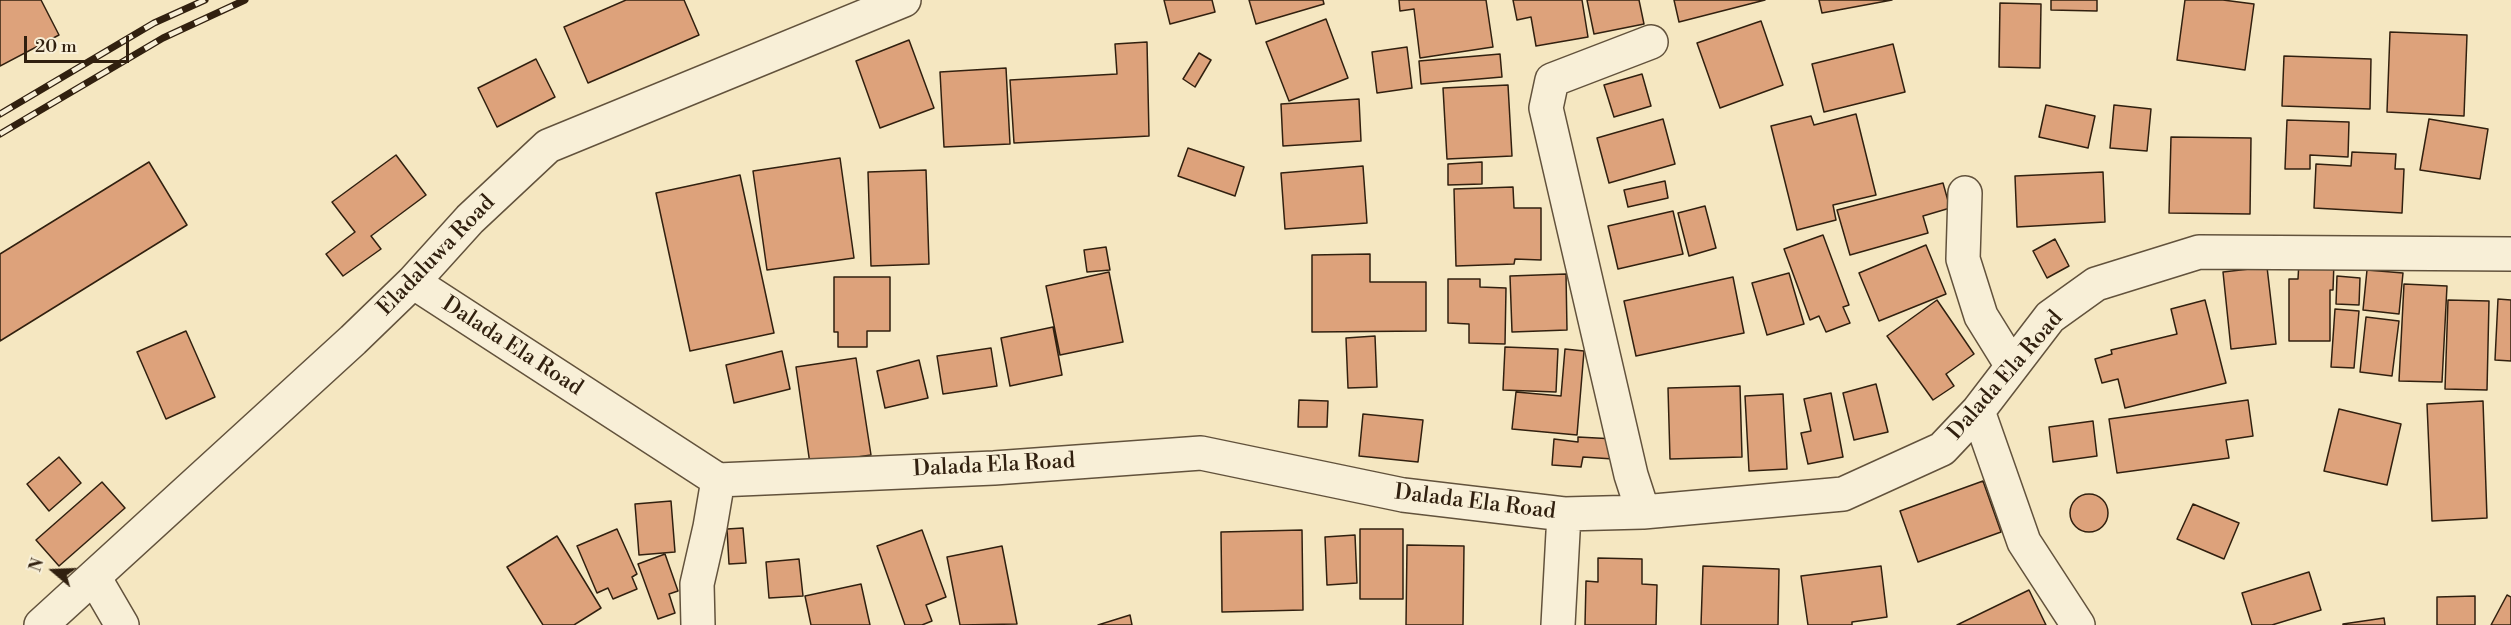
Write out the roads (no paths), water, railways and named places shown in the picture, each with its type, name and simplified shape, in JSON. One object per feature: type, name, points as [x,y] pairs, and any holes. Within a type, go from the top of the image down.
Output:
[{"type":"street","name":"Eladaluwa Road","points":[[41,625],[354,340],[414,282],[470,219],[548,146],[904,0]]},
{"type":"street","points":[[1643,512],[1631,475],[1546,108],[1552,80],[1652,42]]},
{"type":"street","points":[[1965,193],[1963,259],[1981,316],[2012,366]]},
{"type":"street","name":"Dalada Ela Road","points":[[414,282],[718,480],[994,468],[1201,453],[1403,495],[1564,514],[1643,512],[1843,494],[1942,448],[1978,411],[2050,317],[2096,284],[2199,252],[2511,254]]},
{"type":"street","points":[[1978,411],[2024,542],[2078,625]]},
{"type":"street","points":[[698,625],[697,584],[718,480]]},
{"type":"street","points":[[1558,625],[1564,514]]},
{"type":"street","points":[[94,577],[122,625]]},
{"type":"railway","points":[[0,114],[154,23],[205,0]]},
{"type":"railway","points":[[0,134],[163,38],[245,0]]}]
